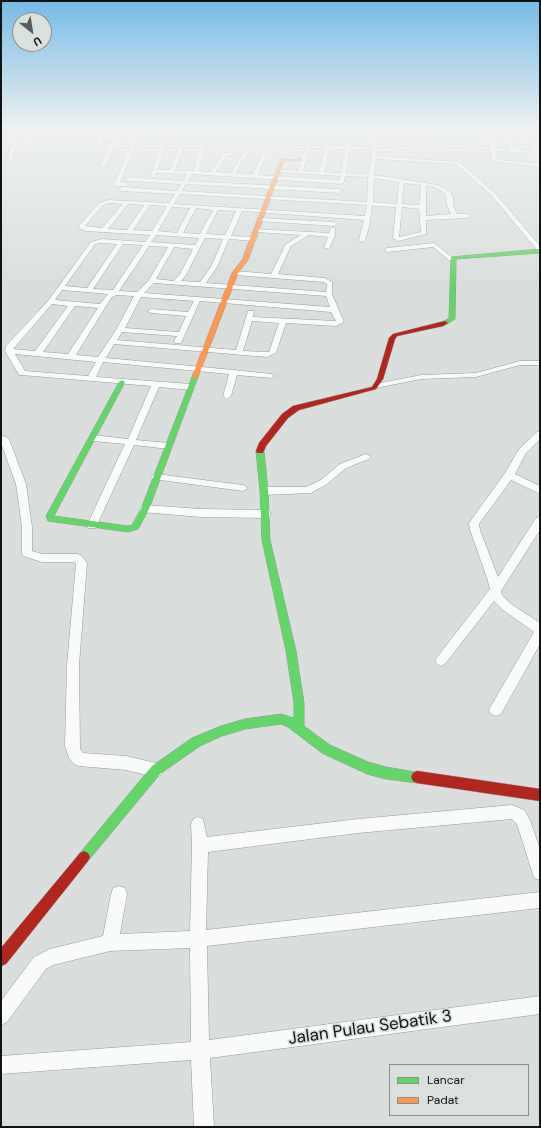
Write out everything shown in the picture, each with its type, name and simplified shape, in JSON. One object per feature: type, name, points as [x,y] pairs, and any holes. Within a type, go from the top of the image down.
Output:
[{"type":"street","points":[[119,180],[117,184],[127,181],[151,180],[186,182],[256,180]]},
{"type":"street","points":[[122,382],[50,517],[52,519],[92,525],[134,528],[145,509],[235,273],[244,260],[265,210],[275,180]]},
{"type":"street","points":[[278,180],[339,191]]},
{"type":"street","points":[[289,180],[341,182],[337,202]]},
{"type":"street","points":[[362,240],[370,204],[372,180]]},
{"type":"street","points":[[397,180],[423,182]]},
{"type":"street","points":[[410,180],[436,186],[448,193],[450,196],[450,205],[455,216]]},
{"type":"street","points":[[476,180],[494,195],[540,251]]},
{"type":"street","points":[[127,181],[122,189],[422,207]]},
{"type":"street","points":[[402,181],[397,239],[423,234],[423,182]]},
{"type":"street","points":[[70,356],[108,297],[115,292],[147,244],[186,182]]},
{"type":"street","points":[[332,235],[309,233],[255,234],[227,237],[104,230],[82,227],[102,204],[110,201],[337,214],[367,218]]},
{"type":"street","points":[[104,230],[127,202]]},
{"type":"street","points":[[129,231],[148,204]]},
{"type":"street","points":[[179,234],[194,206]]},
{"type":"street","points":[[176,282],[183,275],[217,207]]},
{"type":"street","points":[[202,284],[214,267],[240,209]]},
{"type":"street","points":[[327,248],[337,214]]},
{"type":"street","points":[[422,218],[467,216]]},
{"type":"street","points":[[261,220],[334,224]]},
{"type":"street","points":[[274,275],[288,245],[309,233]]},
{"type":"street","points":[[9,351],[9,348],[61,288],[93,243],[102,241],[196,247]]},
{"type":"street","points":[[89,290],[121,242]]},
{"type":"street","points":[[91,379],[139,294],[152,281],[172,245]]},
{"type":"street","points":[[387,250],[434,246],[451,259]]},
{"type":"street","points":[[451,259],[455,257],[540,251]]},
{"type":"street","points":[[376,386],[380,379],[394,336],[441,325],[452,319],[451,259]]},
{"type":"street","points":[[235,273],[325,280],[330,283],[329,294],[340,322],[336,324],[249,319]]},
{"type":"street","points":[[152,281],[329,294]]},
{"type":"street","points":[[61,288],[334,310]]},
{"type":"street","points":[[175,347],[198,299]]},
{"type":"street","points":[[50,302],[103,306]]},
{"type":"street","points":[[38,354],[73,304]]},
{"type":"street","points":[[239,352],[254,304]]},
{"type":"street","points":[[151,311],[190,314]]},
{"type":"street","points":[[112,342],[267,355],[272,353],[283,322]]},
{"type":"street","points":[[120,330],[181,334]]},
{"type":"street","points":[[9,351],[270,376]]},
{"type":"street","points":[[9,351],[22,373],[192,387]]},
{"type":"street","points":[[300,729],[299,703],[291,651],[266,540],[266,514],[260,451],[266,440],[285,416],[301,406],[376,386],[421,377],[476,375],[520,363],[540,362]]},
{"type":"street","points":[[227,396],[234,372]]},
{"type":"street","points":[[92,525],[156,385]]},
{"type":"street","points":[[540,434],[522,451],[509,475],[474,523],[475,530],[493,578],[497,597],[507,607],[540,629]]},
{"type":"street","points":[[93,438],[169,446]]},
{"type":"street","points":[[4,439],[21,484],[28,527],[27,553],[42,558],[77,558],[80,560],[82,565],[73,665],[72,746],[74,753],[79,759],[90,762],[126,763],[156,770]]},
{"type":"street","points":[[264,491],[307,491],[324,482],[343,466],[366,457]]},
{"type":"street","points":[[509,475],[540,490]]},
{"type":"street","points":[[156,477],[243,488]]},
{"type":"street","points":[[145,509],[201,513],[266,514]]},
{"type":"street","points":[[441,660],[495,591],[540,521]]},
{"type":"street","points":[[496,710],[540,633]]},
{"type":"street","points":[[1,959],[156,770],[199,741],[221,731],[269,720],[281,719],[292,723],[326,749],[386,773],[540,795]]},
{"type":"street","points":[[200,845],[358,826],[512,812],[519,815],[523,820],[540,872]]},
{"type":"street","points":[[198,824],[200,845],[198,939],[200,1050],[204,1127]]},
{"type":"street","points":[[110,943],[119,894]]},
{"type":"street","points":[[1,1016],[40,963],[50,957],[110,943],[198,939],[540,900]]},
{"type":"street","name":"Jalan Pulau Sebatik 3","points":[[1,1065],[200,1050],[540,1005]]},
{"type":"traffic: fast","points":[[445,323],[452,319],[453,258],[540,251]]},
{"type":"traffic: fast","points":[[122,382],[50,516],[51,519],[128,529],[135,527],[145,509],[195,377]]},
{"type":"traffic: fast","points":[[260,451],[264,491],[266,540],[291,651],[299,703],[299,729]]},
{"type":"traffic: fast","points":[[84,857],[156,770],[196,742],[221,731],[245,724],[281,719],[292,723],[326,749],[367,768],[386,773],[417,777]]},
{"type":"traffic: slow","points":[[195,377],[235,273],[245,260],[275,180]]},
{"type":"traffic: jam","points":[[260,451],[262,445],[285,416],[296,408],[374,388],[380,379],[392,338],[395,335],[445,323]]},
{"type":"traffic: jam","points":[[417,777],[540,795]]},
{"type":"traffic: jam","points":[[1,959],[84,857]]}]
